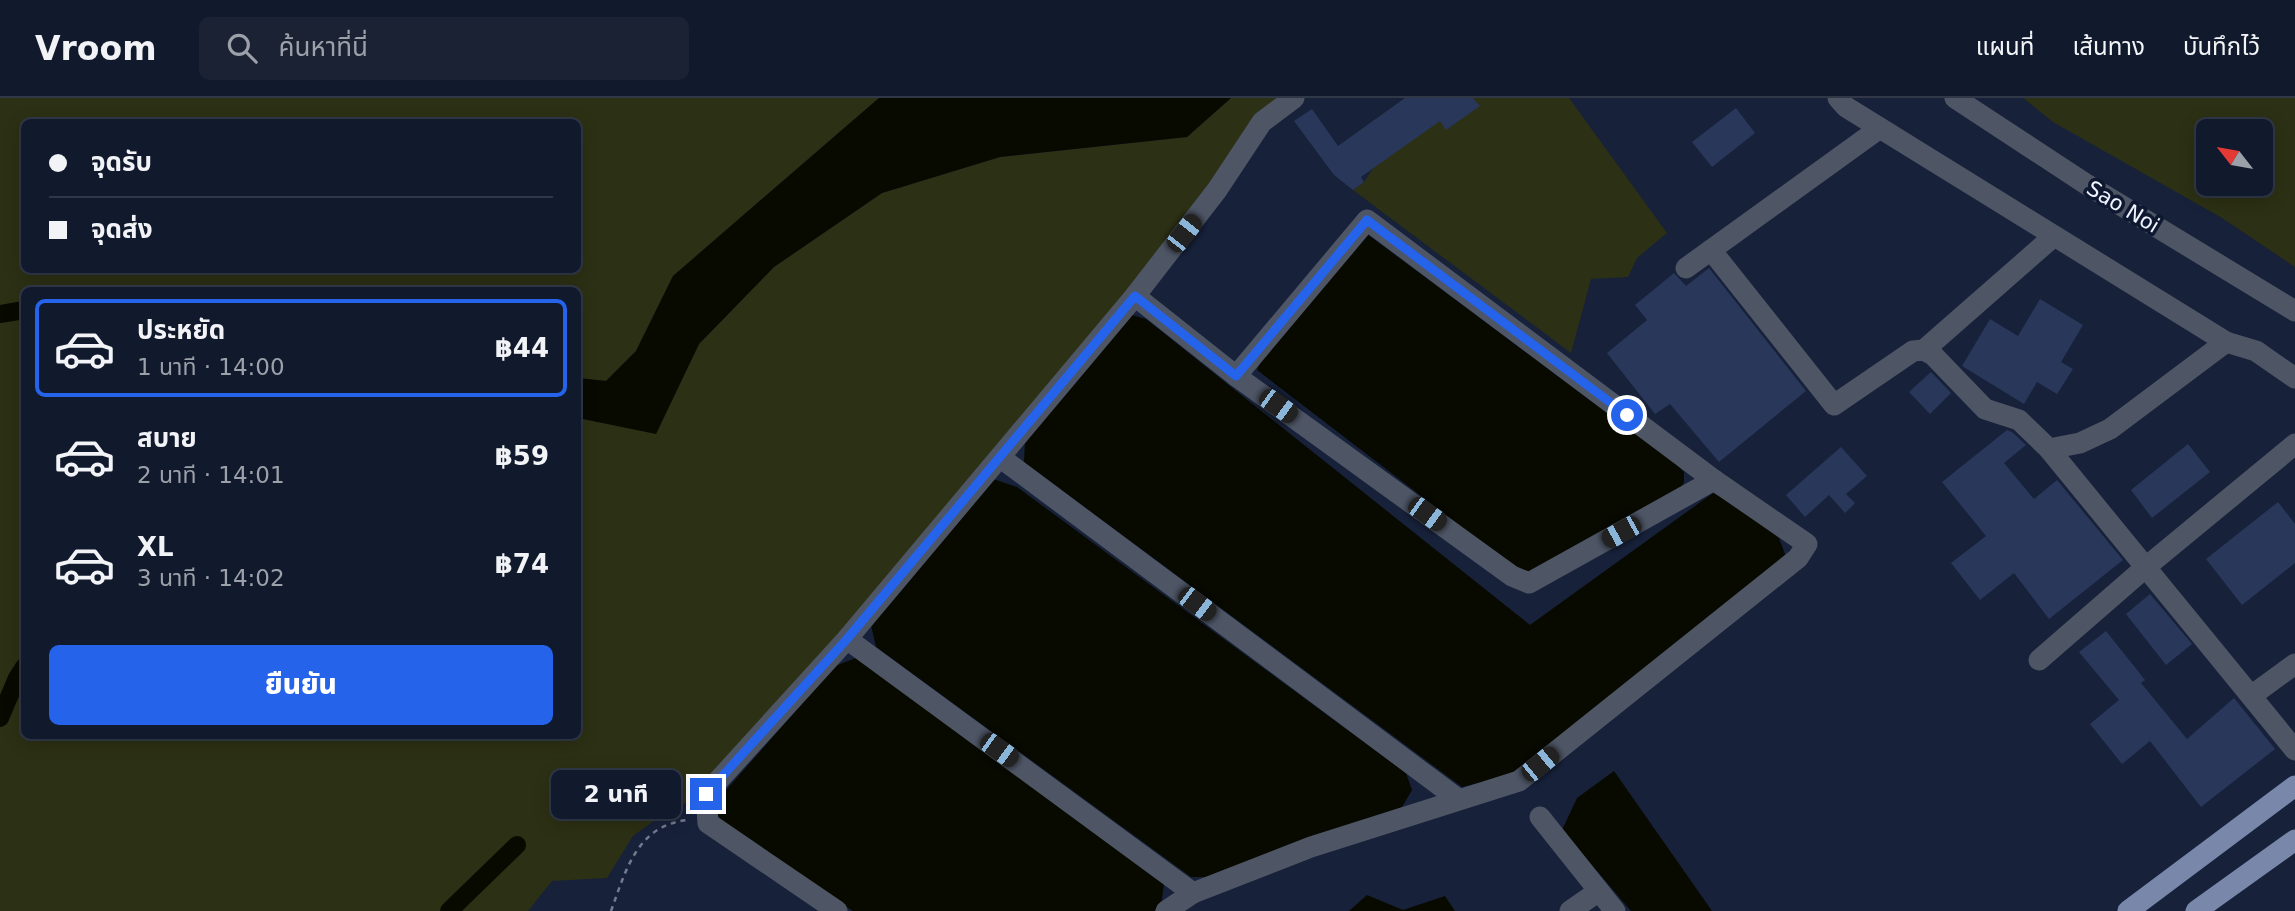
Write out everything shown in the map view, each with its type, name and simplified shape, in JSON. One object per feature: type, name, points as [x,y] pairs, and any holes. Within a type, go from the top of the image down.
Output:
[{"type":"main road","points":[[2128,911],[2295,786]]},
{"type":"main road","points":[[2145,911],[2295,793]]},
{"type":"main road","points":[[2196,911],[2295,840]]},
{"type":"main road","points":[[2221,911],[2295,849]]},
{"type":"street","points":[[837,911],[708,823],[706,794],[847,639],[1001,458],[1135,296],[1217,190],[1262,122],[1294,98]]},
{"type":"street","points":[[1838,98],[1846,107],[2225,342],[2256,351],[2295,378]]},
{"type":"street","name":"Sao Noi","points":[[1955,98],[2086,184],[2295,311]]},
{"type":"street","points":[[1686,268],[1880,128]]},
{"type":"street","points":[[1166,911],[1194,893],[1311,847],[1519,781],[1798,558],[1807,544],[1714,480],[1367,220],[1236,376]]},
{"type":"street","points":[[1924,350],[2054,236]]},
{"type":"street","points":[[1710,250],[1834,405],[1913,351],[1924,350],[1933,355],[1985,409],[2020,420],[2049,449],[2295,750]]},
{"type":"street","points":[[1135,296],[1236,376],[1512,576],[1529,583],[1714,480]]},
{"type":"street","points":[[2049,449],[2080,443],[2110,429],[2225,342]]},
{"type":"street","points":[[2039,660],[2295,444]]},
{"type":"street","points":[[1001,458],[1458,799]]},
{"type":"street","points":[[847,639],[1194,893]]},
{"type":"street","points":[[2251,696],[2295,664]]},
{"type":"street","points":[[1540,817],[1615,911]]},
{"type":"street","points":[[1570,911],[1599,891]]},
{"type":"path","points":[[611,911],[638,848],[661,826],[686,820],[708,823]]},
{"type":"green space","points":[[0,98],[879,98],[673,276],[636,351],[606,381],[581,378],[581,287],[21,287],[21,739],[581,739],[581,419],[656,433],[699,344],[774,267],[882,193],[1000,157],[1187,137],[1231,98],[1295,98],[706,794],[669,810],[633,836],[607,878],[552,881],[528,911],[0,911]]},
{"type":"green space","points":[[1405,98],[1569,98],[1667,233],[1637,258],[1628,277],[1591,279],[1571,353],[1353,190],[1364,182],[1374,167],[1352,136]]},
{"type":"green space","points":[[2023,98],[2295,98],[2295,267],[2222,218],[2053,122]]},
{"type":"shaded area","points":[[879,98],[1231,98],[1187,137],[1000,157],[882,193],[774,267],[699,344],[656,434],[581,419],[581,378],[606,381],[636,351],[673,276]]},
{"type":"shaded area","points":[[1367,234],[1675,463],[1684,472],[1684,482],[1678,494],[1532,573],[1515,568],[1257,370],[1262,359]]},
{"type":"shaded area","points":[[1128,314],[1146,319],[1530,625],[1713,493],[1735,504],[1779,538],[1786,557],[1518,773],[1462,787],[1024,462],[1025,440]]},
{"type":"shaded area","points":[[993,479],[1017,487],[1406,773],[1412,790],[1402,807],[1208,877],[1191,877],[876,647],[871,625]]},
{"type":"shaded area","points":[[856,658],[1164,883],[1161,906],[1154,911],[853,911],[720,821],[714,804],[835,666]]},
{"type":"shaded area","points":[[1614,771],[1712,911],[1631,911],[1562,830],[1577,798]]},
{"type":"shaded area","points":[[1367,895],[1403,910],[1445,896],[1455,911],[1349,911]]},
{"type":"building","points":[[1405,98],[1473,98],[1480,106],[1446,130],[1440,121],[1361,177],[1364,182],[1353,190],[1334,175],[1294,121],[1312,109],[1338,146]]},
{"type":"building","points":[[1736,108],[1755,133],[1712,167],[1692,142]]},
{"type":"building","points":[[1709,268],[1806,391],[1719,462],[1670,404],[1655,414],[1607,353],[1647,320],[1635,305],[1674,273],[1686,286]]},
{"type":"building","points":[[2040,299],[2083,325],[2061,362],[2073,369],[2057,394],[2037,382],[2024,404],[1962,366],[1990,319],[2018,336]]},
{"type":"building","points":[[1931,372],[1951,393],[1930,414],[1909,392]]},
{"type":"building","points":[[2007,430],[2026,445],[2004,463],[2034,499],[2057,480],[2123,560],[2049,619],[2014,573],[1980,600],[1951,563],[1986,536],[1942,482]]},
{"type":"building","points":[[2188,444],[2210,472],[2152,518],[2131,490]]},
{"type":"building","points":[[1841,447],[1867,476],[1846,494],[1855,503],[1845,513],[1829,495],[1805,517],[1786,495]]},
{"type":"building","points":[[2278,502],[2295,524],[2295,563],[2242,605],[2206,559]]},
{"type":"building","points":[[2150,594],[2192,644],[2166,665],[2126,614]]},
{"type":"building","points":[[2106,631],[2145,680],[2141,683],[2187,739],[2234,698],[2275,749],[2201,807],[2150,741],[2122,764],[2090,724],[2119,700],[2079,652]]},
{"type":"waterway","points":[[0,314],[21,310]]},
{"type":"waterway","points":[[0,718],[21,672]]},
{"type":"waterway","points":[[449,911],[517,845]]},
{"type":"route","points":[[706,794],[847,639],[1135,296],[1236,376],[1367,220],[1627,415]]}]
